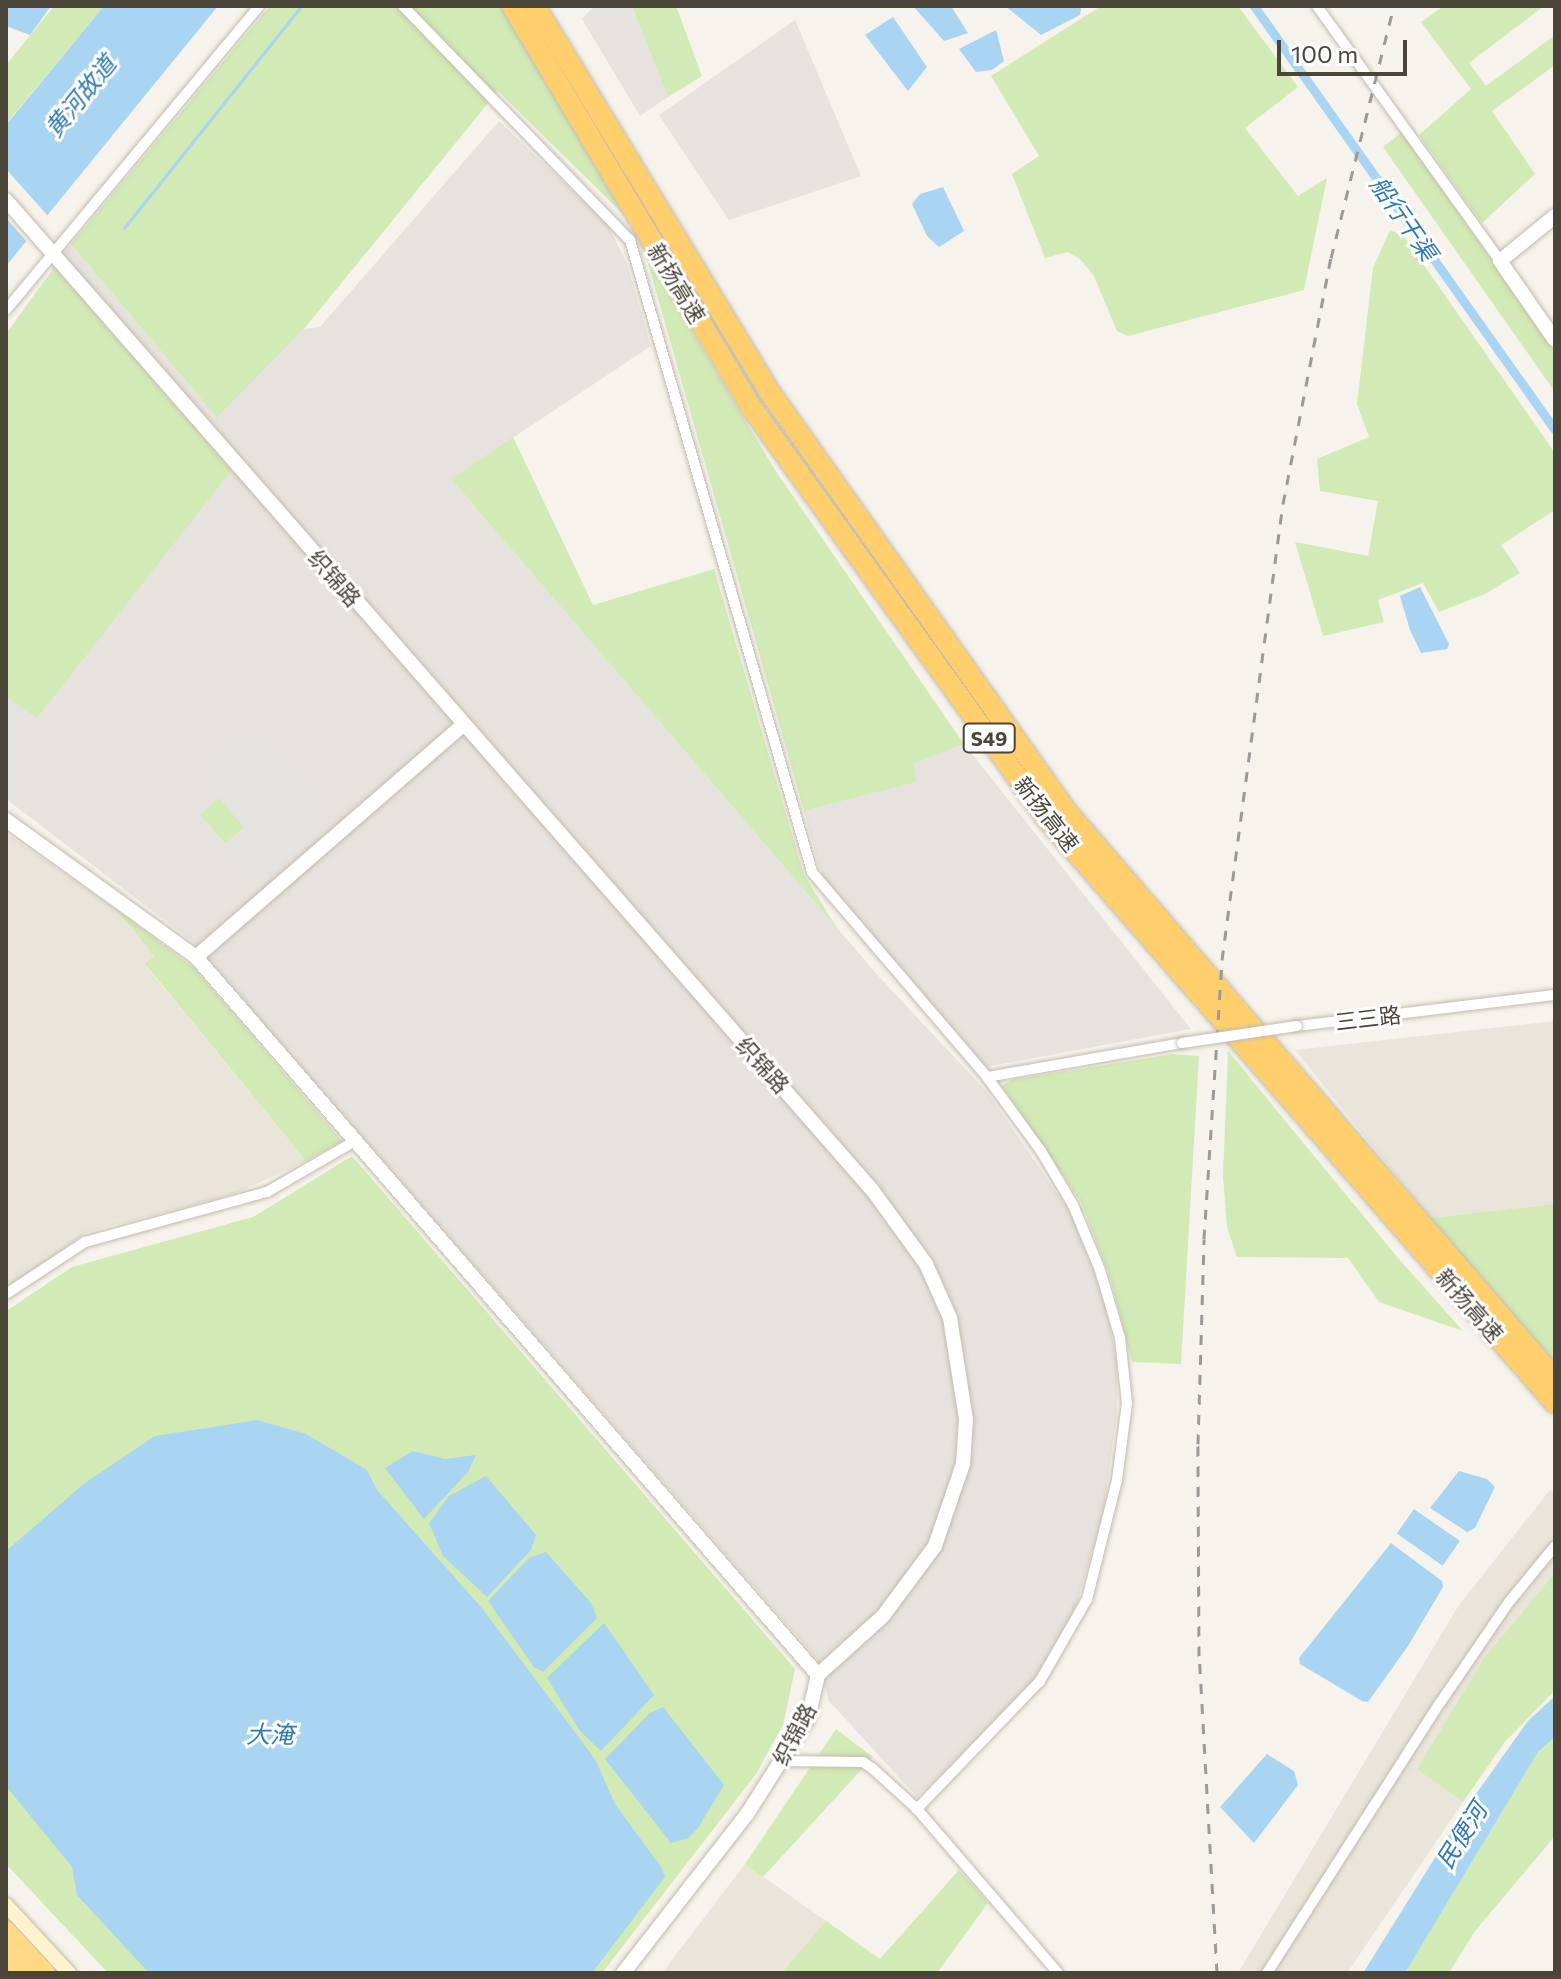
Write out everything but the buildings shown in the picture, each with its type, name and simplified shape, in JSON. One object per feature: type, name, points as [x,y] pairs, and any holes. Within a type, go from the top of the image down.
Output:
[{"type":"highway","name":"新扬高速","points":[[512,6],[751,407],[1048,820],[1555,1403]]},
{"type":"highway","name":"新扬高速","points":[[535,6],[771,394],[1067,812],[1555,1379]]},
{"type":"highway","points":[[6,1930],[46,1973]]},
{"type":"highway","points":[[6,1954],[24,1973]]},
{"type":"main road","points":[[6,1905],[69,1973]]},
{"type":"street","points":[[6,310],[50,250],[259,6]]},
{"type":"street","points":[[403,6],[630,240],[812,872],[987,1077],[1073,1205],[1100,1270],[1120,1338],[1127,1403],[1101,1558],[1064,1647],[1004,1724],[917,1809]]},
{"type":"street","points":[[1317,6],[1555,340]]},
{"type":"street","name":"织锦路","points":[[6,200],[462,726],[873,1191],[926,1264],[950,1318],[966,1419],[963,1464],[951,1510],[908,1586],[883,1616],[818,1675],[808,1718],[747,1814],[623,1973]]},
{"type":"street","points":[[1500,261],[1555,216]]},
{"type":"street","points":[[196,957],[462,726]]},
{"type":"street","points":[[6,820],[196,957],[818,1675]]},
{"type":"street","name":"三三路","points":[[987,1077],[1297,1026],[1555,995]]},
{"type":"street","points":[[6,1294],[85,1242],[267,1192],[355,1141]]},
{"type":"street","points":[[1267,1973],[1449,1690],[1555,1546]]},
{"type":"street","points":[[781,1761],[863,1762],[917,1809],[1058,1973]]},
{"type":"shaded area","points":[[594,6],[632,6],[668,97],[640,116],[582,19]]},
{"type":"shaded area","points":[[795,20],[861,176],[729,220],[659,115]]},
{"type":"shaded area","points":[[499,121],[607,224],[627,264],[651,346],[451,479],[881,979],[987,1092],[1072,1215],[1106,1304],[1117,1363],[1117,1413],[1103,1514],[1073,1616],[1035,1678],[996,1724],[917,1797],[829,1701],[817,1659],[192,941],[6,799],[6,334],[71,244],[217,418],[304,329],[320,327]]},
{"type":"shaded area","points":[[255,738],[331,820],[260,884],[226,844],[244,827],[219,798],[226,792],[210,771],[241,742]]},
{"type":"shaded area","points":[[964,744],[1191,1029],[985,1067],[823,880],[804,811],[917,782],[912,764]]},
{"type":"shaded area","points":[[6,833],[117,910],[154,956],[145,965],[306,1161],[232,1195],[87,1232],[6,1288]]},
{"type":"shaded area","points":[[1555,1021],[1555,1204],[1430,1218],[1295,1050]]},
{"type":"shaded area","points":[[1550,1490],[1555,1494],[1555,1573],[1417,1768],[1463,1802],[1347,1973],[1238,1973],[1459,1605]]},
{"type":"shaded area","points":[[745,1864],[826,1921],[898,1973],[662,1973]]},
{"type":"green space","points":[[54,6],[104,6],[6,124],[6,65]]},
{"type":"green space","points":[[270,6],[501,6],[624,215],[498,91],[304,329],[217,418],[71,244]]},
{"type":"green space","points":[[632,6],[676,6],[702,76],[668,97]]},
{"type":"green space","points":[[1101,6],[1238,6],[1298,87],[1245,128],[1298,196],[1327,178],[1304,290],[1128,336],[1117,331],[1094,276],[1080,259],[1068,252],[1045,258],[1012,174],[1039,156],[991,76]]},
{"type":"green space","points":[[1444,6],[1544,6],[1469,63],[1486,86],[1555,35],[1555,65],[1492,111],[1535,174],[1482,223],[1419,135],[1471,89],[1421,22]]},
{"type":"green space","points":[[1402,132],[1555,351],[1555,392],[1383,147]]},
{"type":"green space","points":[[1390,230],[1403,235],[1555,453],[1555,510],[1501,545],[1520,573],[1485,594],[1439,612],[1423,583],[1378,600],[1384,622],[1323,636],[1295,542],[1368,556],[1378,501],[1320,491],[1317,459],[1369,437],[1357,404],[1373,268]]},
{"type":"green space","points":[[645,253],[775,470],[964,744],[913,764],[917,782],[804,811]]},
{"type":"green space","points":[[54,268],[231,471],[37,718],[6,697],[6,334]]},
{"type":"green space","points":[[513,437],[593,605],[714,569],[804,875],[837,928],[451,479]]},
{"type":"green space","points":[[219,798],[244,827],[225,843],[200,814]]},
{"type":"green space","points":[[117,910],[194,968],[342,1141],[306,1161],[145,964],[154,956]]},
{"type":"green space","points":[[1228,1051],[1398,1258],[1463,1331],[1379,1302],[1348,1258],[1237,1257],[1227,1227],[1223,1176]]},
{"type":"green space","points":[[1173,1054],[1199,1056],[1181,1364],[1132,1362],[1111,1280],[1081,1202],[1002,1086],[1011,1080]]},
{"type":"green space","points":[[352,1156],[795,1669],[783,1725],[756,1774],[602,1973],[108,1973],[6,1864],[6,1311],[72,1267],[253,1217]]},
{"type":"green space","points":[[1555,1204],[1555,1363],[1430,1218]]},
{"type":"green space","points":[[1555,1573],[1555,1690],[1504,1743],[1463,1802],[1417,1769],[1485,1657]]},
{"type":"green space","points":[[836,1729],[873,1757],[763,1877],[745,1864]]},
{"type":"green space","points":[[1555,1737],[1555,1836],[1475,1931],[1449,1973],[1405,1973],[1538,1752]]},
{"type":"green space","points":[[959,1870],[988,1903],[937,1973],[782,1973],[826,1921],[880,1959]]},
{"type":"water","points":[[6,6],[51,6],[30,35],[6,26]]},
{"type":"water","name":"黄河故道","points":[[104,6],[218,6],[6,266],[6,125]]},
{"type":"water","points":[[913,6],[951,6],[968,33],[944,41]]},
{"type":"water","points":[[1005,6],[1079,6],[1081,9],[1080,15],[1041,35]]},
{"type":"water","points":[[893,17],[927,67],[908,91],[865,35]]},
{"type":"water","points":[[996,30],[1004,61],[992,70],[976,72],[959,49]]},
{"type":"water","points":[[943,187],[964,231],[939,247],[927,236],[912,204],[920,194]]},
{"type":"water","points":[[1420,587],[1449,644],[1447,649],[1421,653],[1410,630],[1400,596]]},
{"type":"water","name":"大淹","points":[[257,1420],[306,1434],[367,1470],[377,1490],[481,1607],[578,1736],[596,1761],[615,1804],[661,1867],[665,1877],[592,1973],[149,1973],[77,1895],[72,1867],[6,1786],[6,1551],[85,1483],[155,1436]]},
{"type":"water","points":[[413,1451],[445,1459],[476,1455],[468,1472],[424,1519],[385,1468]]},
{"type":"water","points":[[1459,1471],[1487,1479],[1495,1487],[1475,1528],[1467,1532],[1430,1508]]},
{"type":"water","points":[[486,1476],[536,1535],[531,1550],[487,1597],[443,1556],[429,1523],[449,1496]]},
{"type":"water","points":[[1414,1509],[1460,1541],[1443,1566],[1397,1534]]},
{"type":"water","points":[[1391,1543],[1442,1581],[1443,1587],[1408,1646],[1368,1702],[1300,1664],[1299,1658]]},
{"type":"water","points":[[546,1552],[591,1603],[597,1618],[543,1672],[534,1667],[488,1601],[529,1558]]},
{"type":"water","points":[[604,1623],[654,1695],[601,1751],[580,1731],[547,1678]]},
{"type":"water","name":"民便河","points":[[1555,1696],[1555,1737],[1538,1752],[1405,1973],[1363,1973],[1466,1808],[1528,1721]]},
{"type":"water","points":[[663,1707],[724,1785],[698,1828],[688,1838],[671,1843],[605,1759],[650,1713]]},
{"type":"water","points":[[1267,1754],[1294,1771],[1298,1785],[1254,1843],[1220,1807]]},
{"type":"pier","points":[[6,169],[49,217],[28,243],[6,218]]},
{"type":"waterway","points":[[124,228],[301,6]]},
{"type":"waterway","name":"船行干渠","points":[[1254,6],[1555,430]]},
{"type":"railway","points":[[1217,1973],[1199,1656],[1198,1444],[1204,1239],[1222,960],[1283,504],[1331,258],[1394,6]]}]
